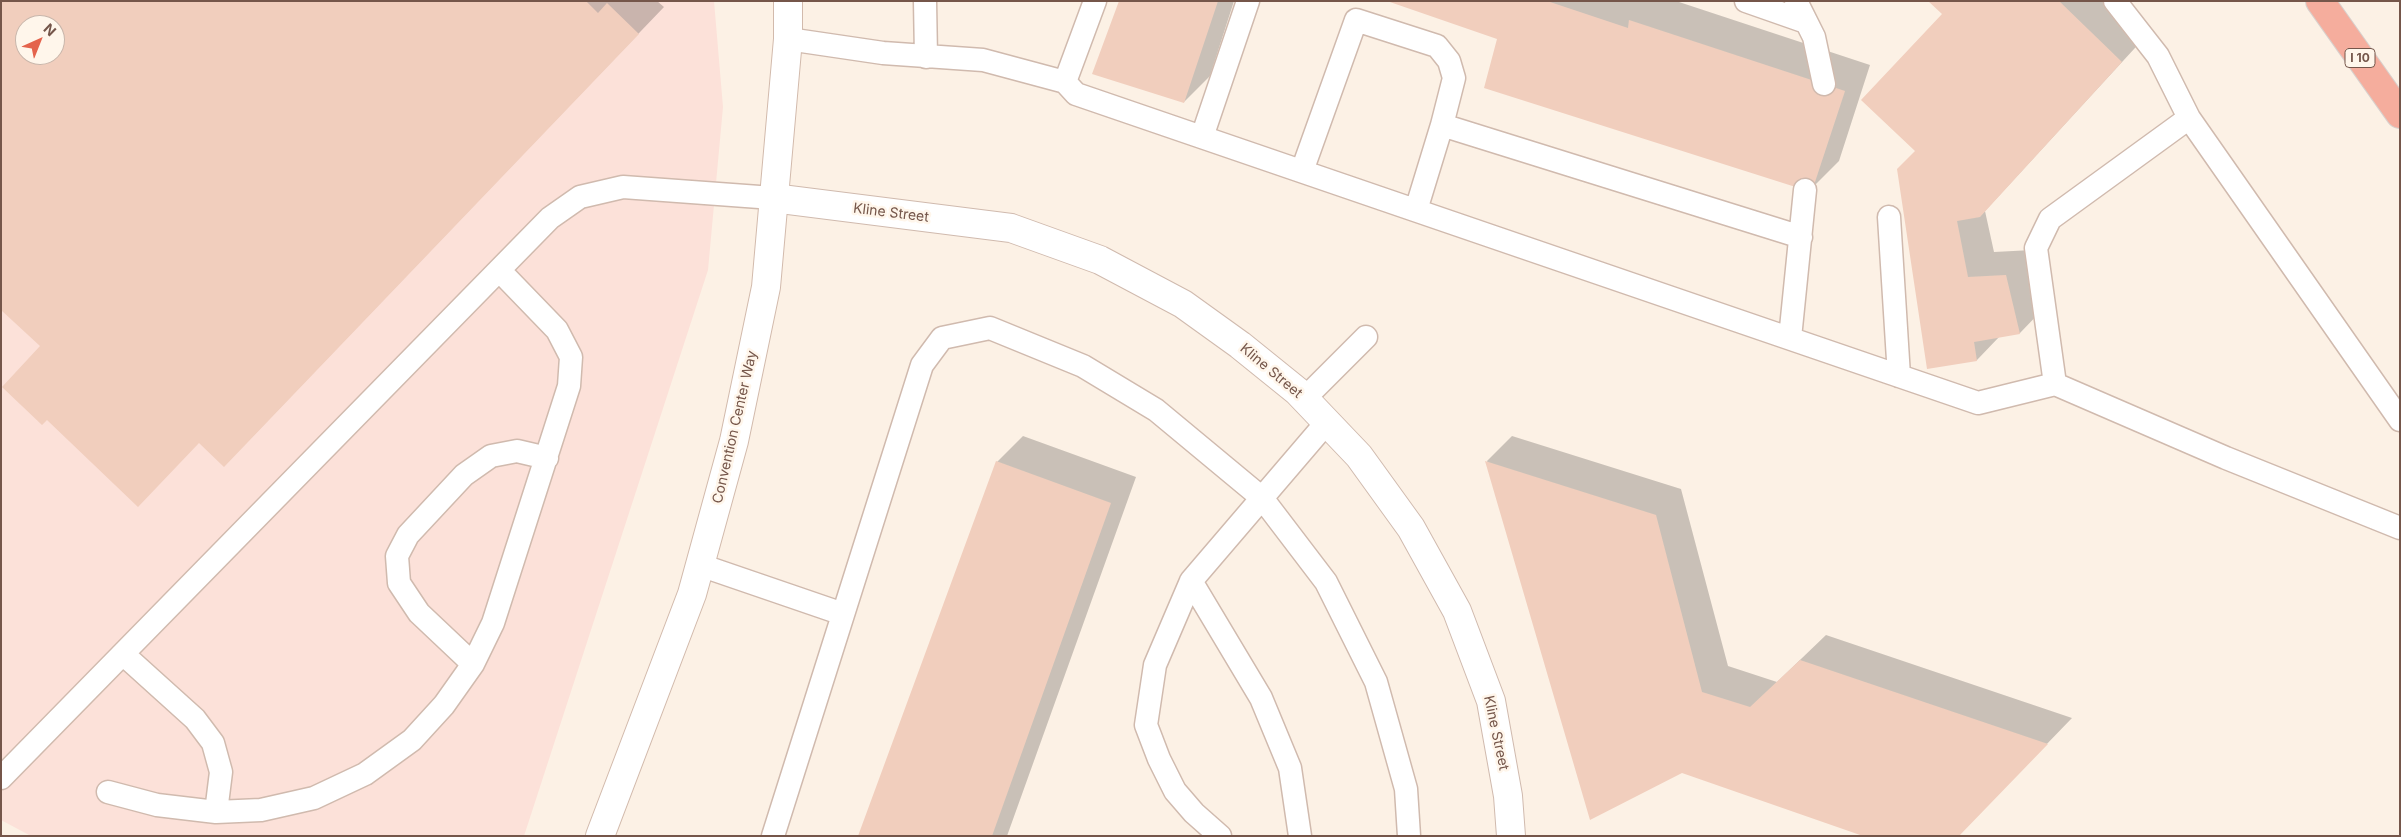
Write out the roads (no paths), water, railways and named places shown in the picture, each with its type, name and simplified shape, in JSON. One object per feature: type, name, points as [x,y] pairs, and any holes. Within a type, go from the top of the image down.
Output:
[{"type":"highway","name":"I 10","points":[[2320,1],[2400,114]]},
{"type":"street","name":"Convention Center Way","points":[[600,836],[692,594],[734,441],[766,287],[788,39],[788,1]]},
{"type":"street","name":"Kline Street","points":[[773,198],[1011,228],[1100,260],[1183,304],[1240,345],[1304,399],[1359,456],[1411,528],[1457,611],[1491,701],[1508,796],[1510,836]]},
{"type":"lane","points":[[926,1],[926,56]]},
{"type":"lane","points":[[1065,82],[1095,1]]},
{"type":"lane","points":[[1202,137],[1248,1]]},
{"type":"lane","points":[[1746,1],[1806,22]]},
{"type":"lane","points":[[1796,1],[1814,37],[1824,84]]},
{"type":"lane","points":[[2115,1],[2158,56],[2189,118],[2400,420]]},
{"type":"lane","points":[[1302,171],[1356,20],[1437,46],[1449,61],[1454,78],[1416,210]]},
{"type":"lane","points":[[788,39],[883,53],[983,60],[1065,82],[1076,94],[1978,403],[2055,384],[2226,458],[2400,528]]},
{"type":"lane","points":[[2055,384],[2036,248],[2050,219],[2189,118]]},
{"type":"lane","points":[[1442,125],[1800,237]]},
{"type":"lane","points":[[1,778],[550,218],[580,197],[623,187],[773,198]]},
{"type":"lane","points":[[1790,338],[1805,190]]},
{"type":"lane","points":[[1889,217],[1899,376]]},
{"type":"lane","points":[[108,792],[157,806],[216,812],[261,810],[314,798],[365,774],[412,740],[444,705],[473,664],[493,623],[547,458],[568,386],[571,357],[557,330],[499,270]]},
{"type":"lane","points":[[773,836],[922,365],[942,338],[990,328],[1083,366],[1156,410],[1262,498],[1326,582],[1376,682],[1406,789],[1409,836]]},
{"type":"lane","points":[[1304,399],[1366,337]]},
{"type":"lane","points":[[1220,836],[1194,814],[1175,790],[1159,759],[1146,724],[1155,666],[1191,581],[1327,422]]},
{"type":"lane","points":[[473,664],[419,613],[399,583],[397,556],[408,535],[464,476],[491,456],[517,452],[547,458]]},
{"type":"lane","points":[[700,565],[843,614]]},
{"type":"lane","points":[[1191,581],[1261,698],[1290,768],[1300,836]]},
{"type":"lane","points":[[123,654],[195,719],[214,743],[220,772],[216,812]]}]
